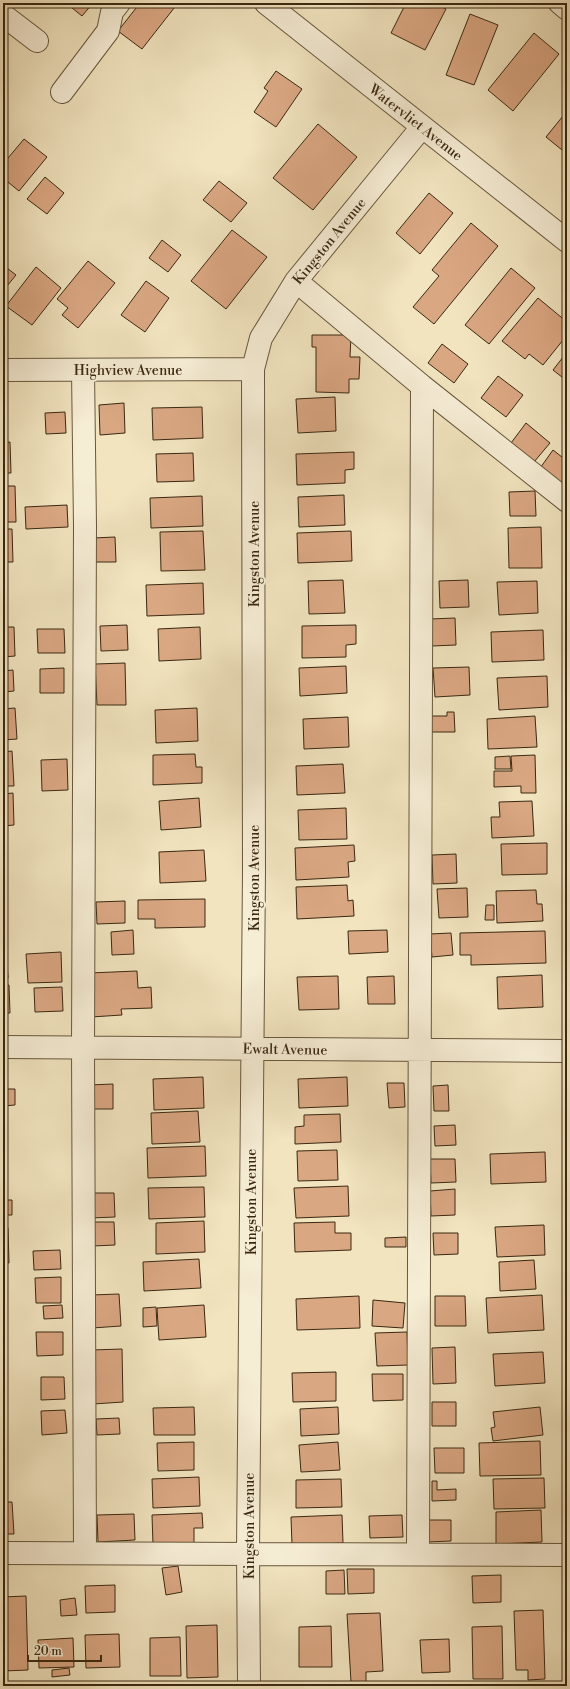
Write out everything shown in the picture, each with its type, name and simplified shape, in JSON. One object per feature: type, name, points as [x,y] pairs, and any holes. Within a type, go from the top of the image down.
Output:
[{"type":"street","points":[[62,92],[108,31],[112,12],[119,3]]},
{"type":"street","name":"Watervliet Avenue","points":[[266,3],[567,241]]},
{"type":"street","points":[[560,3],[567,9]]},
{"type":"street","points":[[3,15],[37,42]]},
{"type":"street","name":"Kingston Avenue","points":[[249,1686],[248,1552],[254,871],[253,369],[261,338],[296,281],[422,127]]},
{"type":"street","points":[[296,281],[422,386],[567,501]]},
{"type":"street","name":"Highview Avenue","points":[[3,370],[253,369]]},
{"type":"street","points":[[83,370],[85,526],[85,1552]]},
{"type":"street","points":[[418,1554],[422,386]]},
{"type":"street","name":"Ewalt Avenue","points":[[3,1047],[567,1051]]},
{"type":"street","points":[[3,1553],[248,1552],[567,1555]]},
{"type":"building","points":[[66,3],[93,3],[82,16]]},
{"type":"building","points":[[140,3],[178,3],[142,49],[118,31]]},
{"type":"building","points":[[406,3],[434,3],[446,9],[425,50],[391,33]]},
{"type":"building","points":[[470,14],[498,25],[474,85],[446,75]]},
{"type":"building","points":[[534,33],[559,54],[513,111],[488,90]]},
{"type":"building","points":[[276,71],[302,89],[276,127],[254,112],[268,91],[264,88]]},
{"type":"building","points":[[567,111],[567,154],[546,137]]},
{"type":"building","points":[[318,124],[357,157],[313,210],[273,178]]},
{"type":"building","points":[[24,139],[47,157],[19,191],[3,178],[3,164]]},
{"type":"building","points":[[45,177],[64,193],[47,214],[27,199]]},
{"type":"building","points":[[219,181],[247,203],[231,222],[203,200]]},
{"type":"building","points":[[429,193],[453,213],[420,254],[396,233]]},
{"type":"building","points":[[471,223],[498,246],[434,324],[413,307],[439,276],[432,270]]},
{"type":"building","points":[[232,230],[267,257],[226,309],[191,281]]},
{"type":"building","points":[[162,240],[181,255],[168,272],[149,258]]},
{"type":"building","points":[[88,261],[115,283],[78,328],[62,315],[68,308],[57,299]]},
{"type":"building","points":[[3,265],[16,275],[3,291]]},
{"type":"building","points":[[36,267],[61,288],[32,325],[6,306]]},
{"type":"building","points":[[511,268],[535,288],[489,344],[465,325]]},
{"type":"building","points":[[146,281],[169,298],[145,332],[121,315]]},
{"type":"building","points":[[538,298],[567,322],[567,335],[543,365],[529,354],[525,359],[502,341]]},
{"type":"building","points":[[312,335],[351,335],[350,357],[360,357],[359,379],[349,379],[349,393],[316,392],[316,347],[312,347]]},
{"type":"building","points":[[442,344],[468,364],[454,383],[428,363]]},
{"type":"building","points":[[567,352],[567,381],[553,370]]},
{"type":"building","points":[[498,376],[523,395],[506,417],[481,398]]},
{"type":"building","points":[[335,397],[336,431],[298,433],[296,399]]},
{"type":"building","points":[[124,403],[125,433],[100,435],[99,405]]},
{"type":"building","points":[[202,407],[203,438],[153,440],[152,408]]},
{"type":"building","points":[[3,408],[6,408],[7,436],[3,436]]},
{"type":"building","points":[[65,412],[66,433],[46,434],[45,413]]},
{"type":"building","points":[[526,423],[550,443],[534,462],[511,443]]},
{"type":"building","points":[[10,442],[11,473],[3,473],[3,443]]},
{"type":"building","points":[[553,450],[567,461],[567,491],[538,471]]},
{"type":"building","points":[[354,452],[354,469],[345,470],[345,483],[297,485],[296,454]]},
{"type":"building","points":[[193,453],[194,481],[157,482],[156,454]]},
{"type":"building","points":[[3,486],[15,486],[16,522],[3,522]]},
{"type":"building","points":[[535,491],[536,516],[510,516],[509,492]]},
{"type":"building","points":[[344,495],[345,525],[299,527],[298,497]]},
{"type":"building","points":[[202,496],[203,526],[151,528],[150,498]]},
{"type":"building","points":[[67,505],[68,527],[26,529],[25,507]]},
{"type":"building","points":[[541,527],[542,568],[509,568],[508,528]]},
{"type":"building","points":[[3,529],[12,529],[13,562],[3,562]]},
{"type":"building","points":[[203,531],[205,570],[161,571],[160,532]]},
{"type":"building","points":[[351,531],[352,561],[298,563],[297,533]]},
{"type":"building","points":[[115,537],[116,562],[93,562],[93,538]]},
{"type":"building","points":[[3,579],[5,579],[7,608],[3,609]]},
{"type":"building","points":[[343,580],[345,613],[309,614],[308,581]]},
{"type":"building","points":[[468,580],[469,607],[440,608],[439,581]]},
{"type":"building","points":[[537,581],[538,613],[499,615],[497,582]]},
{"type":"building","points":[[203,583],[204,614],[147,616],[146,585]]},
{"type":"building","points":[[455,618],[456,645],[432,646],[430,619]]},
{"type":"building","points":[[127,625],[128,650],[101,651],[100,626]]},
{"type":"building","points":[[356,625],[356,644],[346,645],[346,657],[302,658],[302,626]]},
{"type":"building","points":[[3,627],[14,627],[15,656],[3,657]]},
{"type":"building","points":[[200,627],[201,659],[159,661],[158,629]]},
{"type":"building","points":[[37,629],[64,629],[65,653],[38,653]]},
{"type":"building","points":[[543,630],[544,660],[492,662],[491,632]]},
{"type":"building","points":[[125,663],[126,705],[97,705],[95,664]]},
{"type":"building","points":[[346,666],[347,693],[300,696],[299,668]]},
{"type":"building","points":[[469,667],[470,695],[435,697],[433,668]]},
{"type":"building","points":[[64,668],[64,693],[40,693],[40,669]]},
{"type":"building","points":[[13,670],[14,691],[4,692],[3,703],[3,671]]},
{"type":"building","points":[[547,676],[548,707],[499,710],[497,678]]},
{"type":"building","points":[[15,708],[17,739],[3,740],[3,709]]},
{"type":"building","points":[[197,708],[198,741],[156,743],[155,710]]},
{"type":"building","points":[[447,712],[454,712],[455,732],[430,732],[430,716],[447,716]]},
{"type":"building","points":[[535,716],[537,747],[488,749],[487,719]]},
{"type":"building","points":[[348,717],[349,747],[304,749],[303,719]]},
{"type":"building","points":[[12,751],[14,786],[3,786],[3,752]]},
{"type":"building","points":[[195,754],[196,767],[202,767],[202,783],[153,785],[153,755]]},
{"type":"building","points":[[535,755],[536,793],[521,793],[521,786],[494,787],[494,771],[512,771],[511,756]]},
{"type":"building","points":[[510,756],[511,769],[495,769],[495,757]]},
{"type":"building","points":[[67,759],[68,790],[42,791],[41,760]]},
{"type":"building","points":[[343,764],[345,793],[297,795],[296,766]]},
{"type":"building","points":[[13,793],[14,825],[3,826],[3,794]]},
{"type":"building","points":[[199,798],[201,827],[161,830],[159,801]]},
{"type":"building","points":[[532,801],[534,836],[492,838],[491,817],[500,817],[499,802]]},
{"type":"building","points":[[346,808],[347,839],[299,840],[298,810]]},
{"type":"building","points":[[3,843],[6,843],[7,872],[3,872]]},
{"type":"building","points":[[547,843],[547,874],[502,875],[501,844]]},
{"type":"building","points":[[354,845],[355,861],[348,862],[349,877],[296,880],[295,848]]},
{"type":"building","points":[[204,850],[206,881],[160,883],[159,852]]},
{"type":"building","points":[[456,854],[457,883],[433,884],[432,855]]},
{"type":"building","points":[[347,885],[348,901],[353,900],[354,916],[297,919],[296,887]]},
{"type":"building","points":[[467,888],[468,917],[439,918],[437,889]]},
{"type":"building","points":[[536,890],[537,904],[542,904],[543,921],[497,923],[496,891]]},
{"type":"building","points":[[205,899],[205,927],[155,928],[155,919],[138,919],[138,900]]},
{"type":"building","points":[[125,901],[125,923],[97,924],[96,902]]},
{"type":"building","points":[[486,905],[494,905],[494,920],[485,920]]},
{"type":"building","points":[[133,930],[134,954],[112,955],[111,932]]},
{"type":"building","points":[[387,930],[388,952],[349,954],[348,931]]},
{"type":"building","points":[[545,931],[546,963],[471,965],[471,955],[460,955],[460,933]]},
{"type":"building","points":[[451,933],[453,955],[432,957],[430,934]]},
{"type":"building","points":[[3,950],[6,950],[8,978],[3,979]]},
{"type":"building","points":[[61,952],[62,982],[28,983],[26,954]]},
{"type":"building","points":[[137,971],[138,988],[151,987],[152,1008],[121,1009],[122,1015],[91,1017],[89,973]]},
{"type":"building","points":[[542,975],[543,1007],[498,1009],[497,977]]},
{"type":"building","points":[[338,976],[339,1009],[299,1010],[297,977]]},
{"type":"building","points":[[394,976],[395,1004],[368,1004],[367,977]]},
{"type":"building","points":[[3,985],[9,985],[10,1013],[3,1013]]},
{"type":"building","points":[[62,987],[63,1011],[35,1012],[34,988]]},
{"type":"building","points":[[3,1076],[5,1089],[15,1089],[15,1105],[3,1106]]},
{"type":"building","points":[[203,1077],[204,1108],[154,1110],[153,1079]]},
{"type":"building","points":[[347,1077],[348,1106],[299,1108],[298,1079]]},
{"type":"building","points":[[387,1083],[404,1083],[405,1107],[389,1108]]},
{"type":"building","points":[[113,1084],[113,1109],[90,1109],[89,1085]]},
{"type":"building","points":[[448,1085],[449,1111],[434,1111],[433,1086]]},
{"type":"building","points":[[198,1111],[200,1142],[152,1144],[151,1113]]},
{"type":"building","points":[[340,1114],[341,1142],[295,1144],[295,1127],[304,1126],[304,1115]]},
{"type":"building","points":[[455,1125],[456,1145],[435,1146],[434,1126]]},
{"type":"building","points":[[4,1131],[5,1161],[3,1161]]},
{"type":"building","points":[[205,1146],[206,1176],[148,1178],[147,1148]]},
{"type":"building","points":[[337,1150],[338,1180],[298,1181],[297,1151]]},
{"type":"building","points":[[545,1152],[546,1182],[491,1184],[490,1154]]},
{"type":"building","points":[[430,1159],[455,1159],[456,1182],[431,1183]]},
{"type":"building","points":[[348,1186],[349,1216],[296,1218],[294,1188]]},
{"type":"building","points":[[204,1187],[205,1217],[149,1219],[148,1188]]},
{"type":"building","points":[[455,1189],[455,1215],[431,1216],[430,1191]]},
{"type":"building","points":[[89,1193],[114,1193],[115,1217],[90,1218]]},
{"type":"building","points":[[3,1200],[12,1200],[12,1215],[3,1215]]},
{"type":"building","points":[[204,1221],[205,1252],[156,1254],[156,1223]]},
{"type":"building","points":[[92,1222],[114,1222],[115,1245],[93,1246]]},
{"type":"building","points":[[335,1222],[335,1233],[351,1233],[351,1250],[295,1252],[294,1223]]},
{"type":"building","points":[[544,1225],[545,1255],[497,1257],[495,1227]]},
{"type":"building","points":[[3,1228],[8,1228],[9,1263],[3,1263]]},
{"type":"building","points":[[433,1233],[458,1233],[458,1254],[434,1255]]},
{"type":"building","points":[[406,1237],[406,1247],[385,1247],[385,1238]]},
{"type":"building","points":[[60,1250],[61,1269],[34,1270],[33,1251]]},
{"type":"building","points":[[199,1259],[201,1288],[144,1291],[143,1262]]},
{"type":"building","points":[[534,1260],[536,1289],[500,1291],[499,1262]]},
{"type":"building","points":[[3,1277],[6,1277],[7,1323],[3,1323]]},
{"type":"building","points":[[61,1277],[61,1303],[36,1303],[35,1278]]},
{"type":"building","points":[[119,1294],[121,1326],[92,1328],[91,1295]]},
{"type":"building","points":[[542,1295],[544,1330],[488,1333],[486,1298]]},
{"type":"building","points":[[359,1296],[360,1328],[297,1330],[296,1299]]},
{"type":"building","points":[[435,1296],[465,1296],[466,1326],[435,1326]]},
{"type":"building","points":[[373,1300],[405,1303],[403,1328],[372,1326]]},
{"type":"building","points":[[62,1305],[63,1318],[44,1319],[43,1306]]},
{"type":"building","points":[[204,1305],[206,1337],[159,1340],[157,1308]]},
{"type":"building","points":[[156,1307],[157,1326],[143,1327],[143,1308]]},
{"type":"building","points":[[36,1332],[63,1332],[63,1355],[37,1356]]},
{"type":"building","points":[[407,1332],[408,1365],[377,1366],[375,1333]]},
{"type":"building","points":[[455,1347],[456,1383],[433,1384],[432,1348]]},
{"type":"building","points":[[122,1349],[123,1402],[93,1404],[92,1350]]},
{"type":"building","points":[[543,1352],[545,1383],[495,1386],[493,1354]]},
{"type":"building","points":[[336,1372],[336,1401],[293,1402],[292,1373]]},
{"type":"building","points":[[372,1374],[403,1374],[403,1400],[373,1401]]},
{"type":"building","points":[[41,1377],[64,1377],[65,1399],[41,1400]]},
{"type":"building","points":[[432,1402],[456,1402],[456,1426],[432,1426]]},
{"type":"building","points":[[194,1407],[195,1435],[154,1435],[153,1408]]},
{"type":"building","points":[[338,1407],[339,1434],[301,1436],[300,1409]]},
{"type":"building","points":[[540,1407],[543,1435],[493,1441],[491,1428],[495,1427],[493,1412]]},
{"type":"building","points":[[65,1410],[67,1433],[42,1435],[41,1411]]},
{"type":"building","points":[[119,1418],[120,1434],[97,1435],[96,1419]]},
{"type":"building","points":[[540,1441],[541,1475],[480,1476],[479,1443]]},
{"type":"building","points":[[194,1442],[194,1470],[158,1471],[157,1443]]},
{"type":"building","points":[[338,1442],[340,1470],[301,1472],[299,1445]]},
{"type":"building","points":[[3,1446],[5,1478],[3,1478]]},
{"type":"building","points":[[434,1448],[464,1448],[464,1473],[435,1473]]},
{"type":"building","points":[[199,1477],[200,1506],[153,1508],[152,1479]]},
{"type":"building","points":[[544,1478],[545,1508],[494,1509],[493,1479]]},
{"type":"building","points":[[341,1479],[342,1507],[296,1508],[296,1480]]},
{"type":"building","points":[[432,1481],[437,1481],[437,1490],[456,1489],[456,1500],[432,1501]]},
{"type":"building","points":[[3,1502],[12,1502],[14,1534],[3,1534]]},
{"type":"building","points":[[541,1510],[542,1542],[496,1544],[496,1512]]},
{"type":"building","points":[[202,1513],[203,1528],[194,1528],[194,1543],[153,1545],[152,1515]]},
{"type":"building","points":[[134,1514],[135,1540],[98,1542],[97,1515]]},
{"type":"building","points":[[342,1515],[343,1543],[292,1545],[291,1517]]},
{"type":"building","points":[[402,1515],[403,1537],[370,1538],[369,1516]]},
{"type":"building","points":[[427,1520],[451,1520],[451,1541],[428,1542]]},
{"type":"building","points":[[178,1566],[182,1592],[166,1595],[162,1568]]},
{"type":"building","points":[[347,1569],[374,1569],[374,1593],[348,1594]]},
{"type":"building","points":[[344,1570],[345,1594],[326,1594],[326,1571]]},
{"type":"building","points":[[501,1575],[501,1602],[473,1603],[472,1576]]},
{"type":"building","points":[[115,1585],[115,1612],[86,1613],[85,1586]]},
{"type":"building","points":[[26,1596],[28,1670],[3,1671],[3,1597]]},
{"type":"building","points":[[75,1598],[77,1615],[61,1616],[60,1600]]},
{"type":"building","points":[[543,1610],[545,1679],[528,1680],[528,1670],[516,1670],[514,1611]]},
{"type":"building","points":[[380,1613],[383,1671],[366,1672],[366,1682],[351,1682],[347,1614]]},
{"type":"building","points":[[217,1625],[218,1677],[187,1678],[186,1626]]},
{"type":"building","points":[[331,1626],[332,1667],[299,1667],[299,1627]]},
{"type":"building","points":[[502,1626],[503,1679],[473,1679],[472,1627]]},
{"type":"building","points":[[119,1634],[120,1667],[86,1668],[85,1635]]},
{"type":"building","points":[[180,1637],[181,1676],[150,1676],[150,1638]]},
{"type":"building","points":[[73,1638],[74,1667],[39,1668],[38,1640]]},
{"type":"building","points":[[449,1639],[450,1672],[422,1673],[420,1640]]},
{"type":"building","points":[[69,1668],[70,1675],[52,1677],[52,1670]]}]
